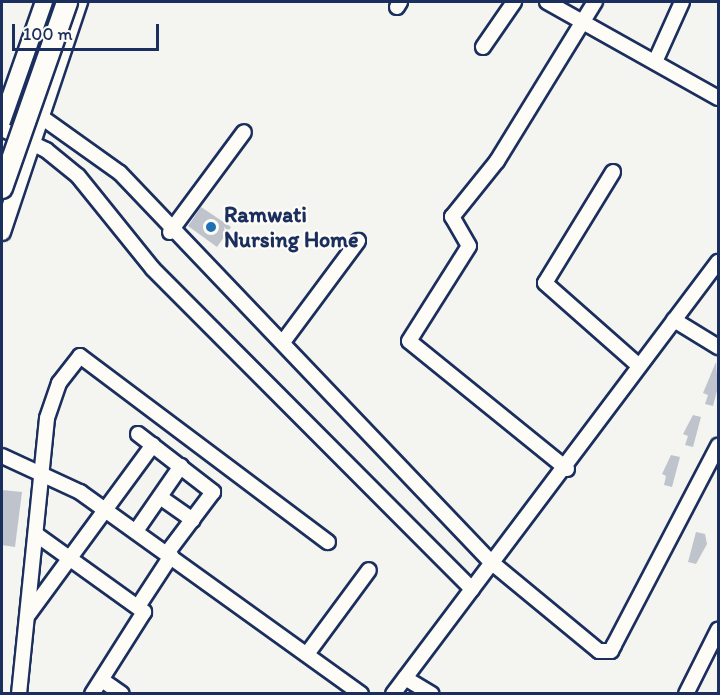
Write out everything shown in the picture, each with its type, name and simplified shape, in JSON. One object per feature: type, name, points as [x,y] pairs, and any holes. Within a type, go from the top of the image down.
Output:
[{"type":"highway","points":[[2,150],[46,2]]},
{"type":"highway","points":[[2,188],[74,6]]},
{"type":"main road","points":[[2,121],[46,2],[74,6],[55,72],[2,232]]},
{"type":"main road","points":[[23,61],[55,72]]},
{"type":"street","points":[[483,47],[514,2]]},
{"type":"street","points":[[547,2],[718,99]]},
{"type":"street","points":[[567,469],[409,341],[470,246],[452,217],[496,161],[595,2]]},
{"type":"street","points":[[655,62],[682,2]]},
{"type":"street","points":[[40,116],[120,173],[170,232],[283,342],[491,562],[590,645],[610,651],[718,446]]},
{"type":"street","points":[[2,129],[31,142],[78,176],[153,269],[472,589]]},
{"type":"street","points":[[170,232],[244,132]]},
{"type":"street","points":[[613,172],[545,283],[639,366]]},
{"type":"street","points":[[283,342],[358,241]]},
{"type":"street","points":[[393,693],[491,562],[567,469],[639,366],[718,261]]},
{"type":"street","points":[[674,320],[718,347]]},
{"type":"street","points":[[19,693],[53,401],[59,383],[85,355],[328,542]]},
{"type":"street","points":[[138,434],[213,492],[169,555],[139,605]]},
{"type":"street","points":[[28,616],[108,511],[153,445]]},
{"type":"street","points":[[2,456],[43,473],[108,511],[362,693]]},
{"type":"street","points":[[136,531],[181,466]]},
{"type":"street","points":[[160,496],[193,520]]},
{"type":"street","points":[[37,535],[139,605],[144,619],[92,693]]},
{"type":"street","points":[[307,654],[369,570]]},
{"type":"street","points":[[686,693],[718,630]]},
{"type":"street","points":[[405,678],[432,693]]},
{"type":"street","points":[[102,680],[122,693]]},
{"type":"building","points":[[201,207],[231,227],[217,247],[188,226]]},
{"type":"building","points":[[716,362],[718,387],[713,406],[705,404],[708,395],[703,393]]},
{"type":"building","points":[[693,415],[701,417],[693,447],[685,445],[688,436],[683,434]]},
{"type":"building","points":[[671,455],[680,457],[672,487],[664,485],[666,476],[662,474]]},
{"type":"building","points":[[2,490],[22,492],[15,547],[2,545]]},
{"type":"building","points":[[696,532],[705,534],[707,544],[696,564],[688,562]]},
{"type":"place","name":"Ramwati Nursing Home","points":[[211,227]]}]
